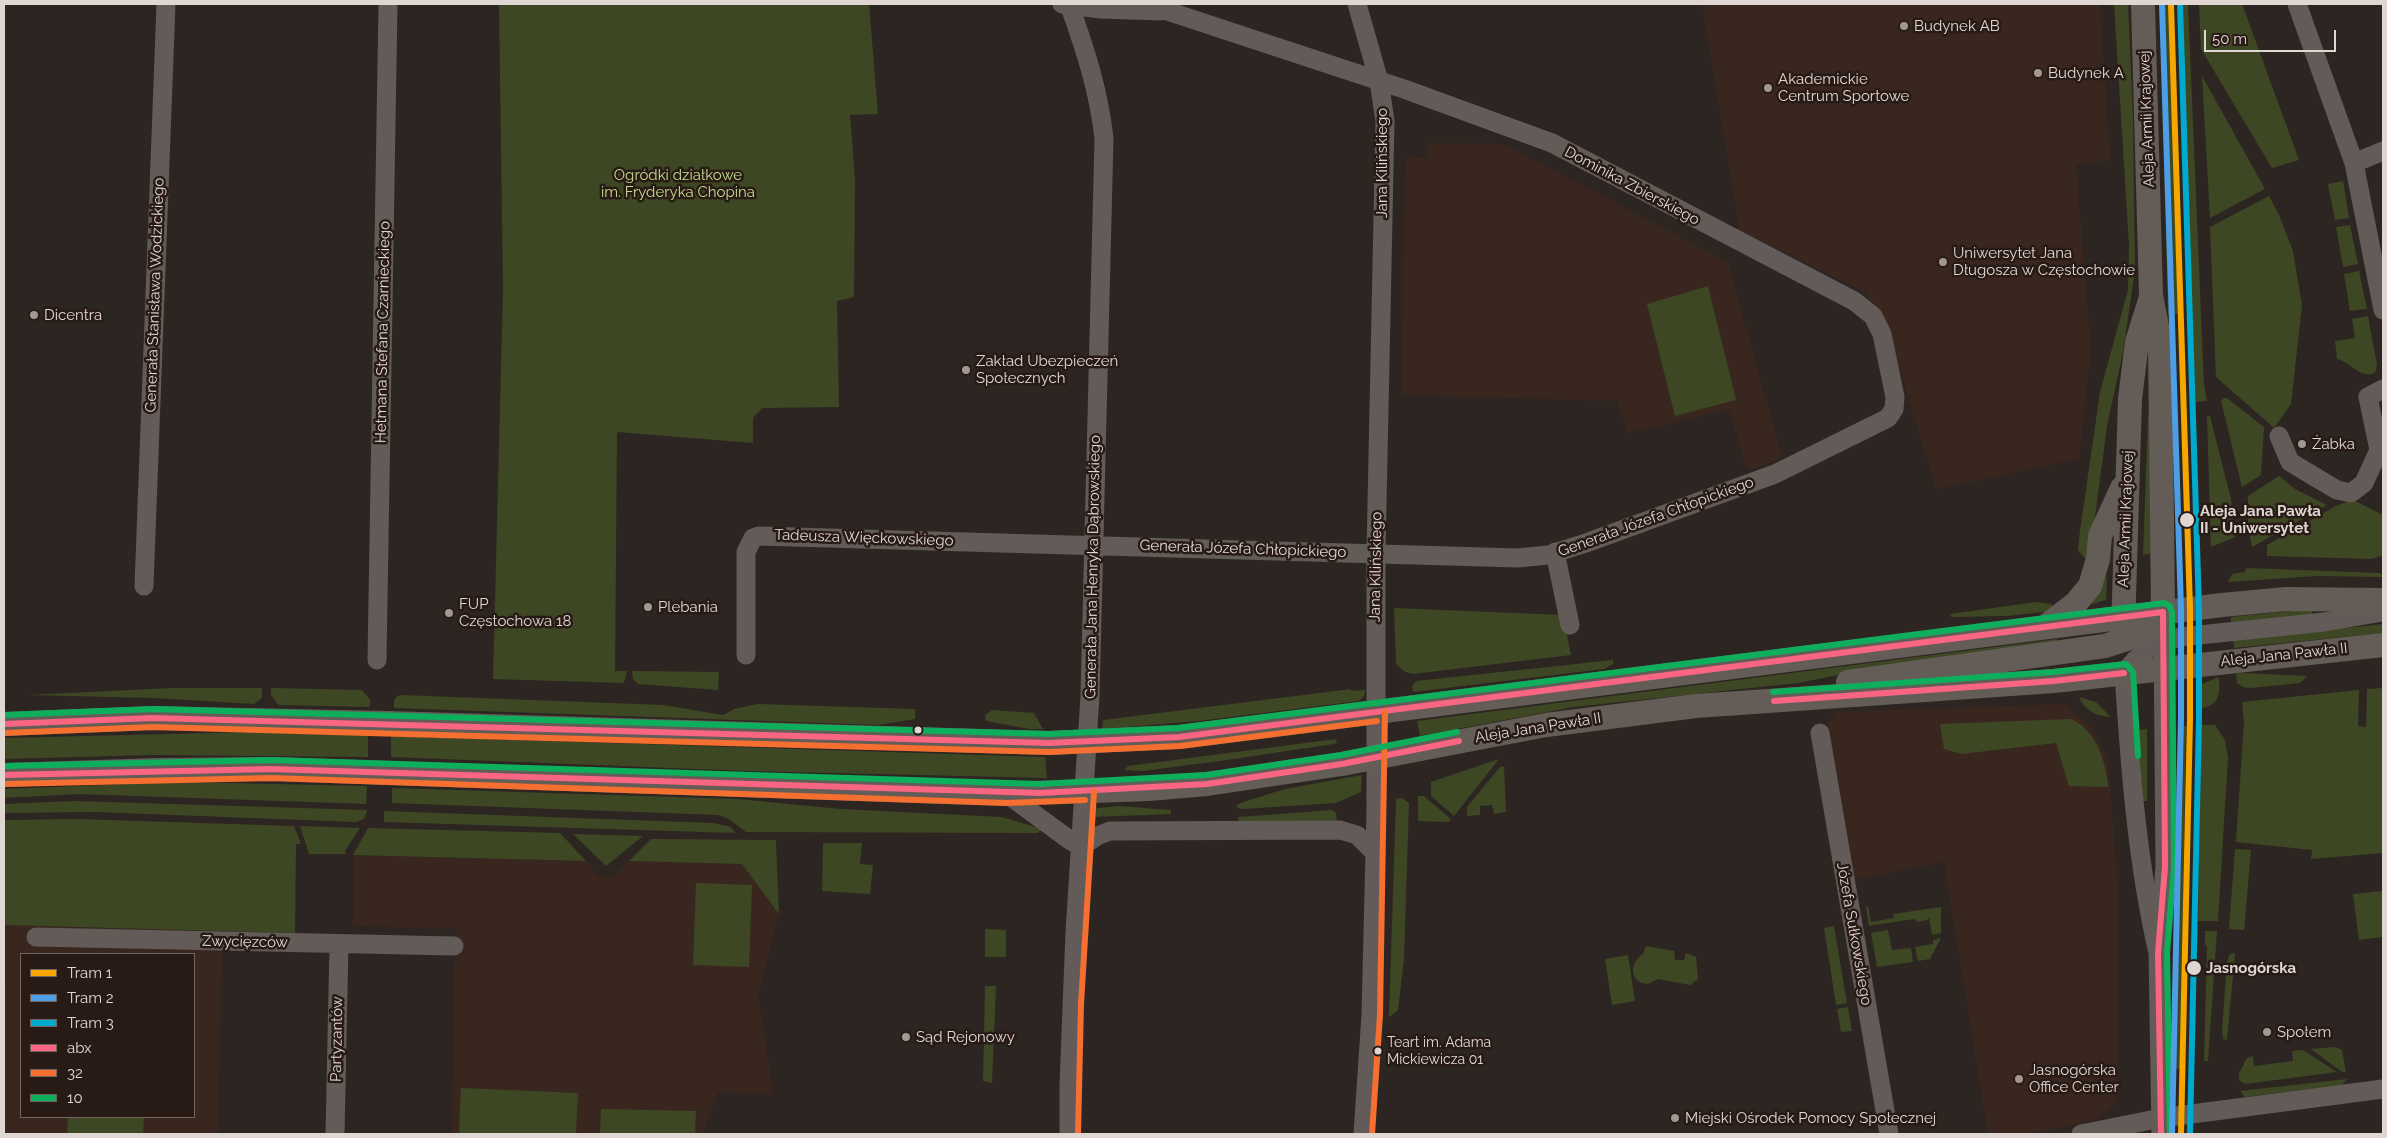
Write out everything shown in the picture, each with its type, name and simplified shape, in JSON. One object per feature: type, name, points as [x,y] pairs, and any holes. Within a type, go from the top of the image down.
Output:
[{"type":"main road","name":"Aleja Armii Krajowej","points":[[2143,4],[2151,295],[2160,342],[2163,612]]},
{"type":"main road","name":"Aleja Armii Krajowej","points":[[2124,673],[2123,617],[2126,479],[2133,372],[2137,342],[2151,295]]},
{"type":"main road","points":[[2046,626],[2076,604],[2090,586],[2098,559],[2100,536],[2126,479]]},
{"type":"main road","points":[[4,724],[153,718],[399,723],[1049,743],[1088,742],[1179,736],[2163,612],[2286,599],[2383,600]]},
{"type":"main road","points":[[1762,702],[1855,680],[2085,650],[2123,641],[2147,628],[2163,612]]},
{"type":"main road","name":"Aleja Jana Pawła II","points":[[4,775],[39,772],[271,769],[1007,794],[1085,792],[1207,784],[1376,757],[1546,725],[1696,706],[2054,681],[2383,644]]},
{"type":"street","name":"Generała Stanisława Wodzickiego","points":[[144,586],[166,4]]},
{"type":"street","name":"Hetmana Stefana Czarnieckiego","points":[[377,660],[388,4]]},
{"type":"street","points":[[1067,4],[1169,11]]},
{"type":"street","name":"Generała Jana Henryka Dąbrowskiego","points":[[1067,4],[1093,73],[1100,104],[1104,139],[1088,742],[1072,1004],[1069,1134]]},
{"type":"street","points":[[1146,4],[1169,11]]},
{"type":"street","name":"Jana Kilińskiego","points":[[1357,4],[1379,81],[1384,121],[1376,553],[1375,853],[1371,1015],[1363,1134]]},
{"type":"street","points":[[2298,4],[2354,163],[2383,310]]},
{"type":"street","name":"Dominika Zbierskiego","points":[[1169,11],[1379,81],[1552,143],[1854,301],[1873,316]]},
{"type":"street","points":[[2354,163],[2383,151]]},
{"type":"street","name":"Generała Józefa Chłopickiego","points":[[1093,544],[1518,558],[1555,552],[1775,474],[1888,418],[1894,409],[1894,386],[1882,334],[1873,316]]},
{"type":"street","points":[[2279,436],[2290,462],[2337,490],[2351,493],[2364,483],[2379,450],[2368,397],[2383,390]]},
{"type":"street","name":"Tadeusza Więckowskiego","points":[[746,654],[746,552],[753,538],[759,536],[1093,544]]},
{"type":"street","points":[[1555,552],[1570,625]]},
{"type":"street","name":"Aleja Armii Krajowej","points":[[2161,1126],[2158,953],[2165,867],[2163,612]]},
{"type":"street","points":[[2124,673],[2144,652],[2163,641],[2180,636],[2324,622],[2383,612]]},
{"type":"street","name":"Aleja Armii Krajowej","points":[[2124,673],[2129,750],[2141,866],[2158,953]]},
{"type":"street","name":"Józefa Sułkowskiego","points":[[1820,733],[1889,1134]]},
{"type":"street","points":[[1007,794],[1071,841],[1082,846],[1096,836],[1110,831],[1340,830],[1357,835],[1375,853]]},
{"type":"street","name":"Zwycięzców","points":[[36,937],[454,946]]},
{"type":"street","name":"Partyzantów","points":[[335,1134],[339,945]]},
{"type":"street","points":[[2081,1134],[2161,1126],[2383,1089]]},
{"type":"shaded area","name":"Uniwersytet Jana Długosza w Częstochowie","points":[[1702,4],[2100,4],[2110,160],[2076,165],[2091,349],[2079,459],[1936,489],[1891,341],[1879,312],[1865,292],[1740,231]]},
{"type":"shaded area","points":[[1428,143],[1504,144],[1728,262],[1782,458],[1748,471],[1729,410],[1627,433],[1617,401],[1402,395],[1405,159],[1427,157]]},
{"type":"shaded area","points":[[2064,704],[2091,726],[2108,761],[2118,890],[2118,1094],[2113,1106],[2094,1120],[2029,1134],[1988,1134],[1944,862],[1853,880],[1827,726],[1836,712]]},
{"type":"shaded area","points":[[353,855],[586,861],[600,877],[612,877],[629,861],[742,864],[779,914],[758,993],[773,1094],[718,1092],[702,1134],[452,1134],[455,929],[353,926]]},
{"type":"shaded area","points":[[6,925],[222,931],[218,1134],[4,1134]]},
{"type":"green space","name":"Ogródki działkowe im. Fryderyka Chopina","points":[[499,4],[869,4],[878,114],[850,115],[855,180],[854,297],[837,301],[839,407],[762,408],[753,418],[753,443],[617,432],[615,671],[627,671],[624,683],[493,679],[503,289]]},
{"type":"green space","points":[[2114,4],[2128,4],[2133,117],[2135,270],[2123,352],[2107,426],[2089,563],[2078,550],[2079,538],[2100,392],[2128,290],[2129,245]]},
{"type":"green space","points":[[2160,4],[2169,4],[2178,314],[2168,314]]},
{"type":"green space","points":[[2181,4],[2188,4],[2204,385],[2207,401],[2195,402]]},
{"type":"green space","points":[[2199,4],[2242,4],[2299,160],[2272,168],[2201,49]]},
{"type":"green space","points":[[2202,76],[2265,189],[2210,218]]},
{"type":"green space","points":[[2343,181],[2349,218],[2335,220],[2328,184]]},
{"type":"green space","points":[[2269,196],[2279,215],[2293,251],[2302,305],[2291,404],[2274,428],[2216,377],[2210,227]]},
{"type":"green space","points":[[2350,225],[2358,264],[2343,267],[2336,227]]},
{"type":"green space","points":[[2359,271],[2367,309],[2350,311],[2344,274]]},
{"type":"green space","points":[[1708,286],[1736,400],[1675,416],[1647,304]]},
{"type":"green space","points":[[2368,316],[2377,365],[2375,373],[2364,374],[2337,359],[2335,341],[2355,338],[2352,319]]},
{"type":"green space","points":[[2223,398],[2227,398],[2264,427],[2261,475],[2242,487],[2221,401]]},
{"type":"green space","points":[[2148,415],[2152,415],[2153,553],[2143,555]]},
{"type":"green space","points":[[2207,416],[2210,416],[2231,499],[2235,533],[2235,537],[2211,547]]},
{"type":"green space","points":[[2279,476],[2295,489],[2327,505],[2252,547],[2248,526],[2248,496]]},
{"type":"green space","points":[[2347,502],[2357,502],[2383,515],[2383,555],[2371,559],[2267,556],[2267,545],[2336,506]]},
{"type":"green space","points":[[2246,568],[2380,573],[2383,577],[2318,576],[2228,582],[2232,574],[2245,572]]},
{"type":"green space","points":[[2107,577],[2106,600],[2085,606],[2100,578]]},
{"type":"green space","points":[[2036,602],[2051,604],[2053,611],[2007,616],[1951,617],[1950,614]]},
{"type":"green space","points":[[1394,608],[1563,615],[1571,655],[1413,674],[1405,672],[1396,664]]},
{"type":"green space","points":[[2312,609],[2312,616],[2231,624],[2231,617]]},
{"type":"green space","points":[[2383,624],[2383,633],[2234,648],[2233,640]]},
{"type":"green space","points":[[2057,639],[2058,644],[1849,673],[1798,683],[1574,707],[1420,736],[1417,721]]},
{"type":"green space","points":[[1613,660],[1613,664],[1604,669],[1413,692],[1412,686],[1416,681]]},
{"type":"green space","points":[[632,671],[719,672],[718,690],[638,684],[633,679]]},
{"type":"green space","points":[[2236,674],[2307,676],[2300,683],[2250,688],[2243,687],[2237,683]]},
{"type":"green space","points":[[2219,677],[2218,698],[2212,704],[2201,709],[2202,684]]},
{"type":"green space","points":[[173,688],[262,688],[262,698],[254,704],[155,698],[27,695]]},
{"type":"green space","points":[[271,688],[362,690],[370,700],[370,707],[278,705],[271,695]]},
{"type":"green space","points":[[2383,688],[2383,853],[2311,859],[2312,850],[2236,842],[2244,723],[2242,702],[2359,690],[2358,726],[2366,727],[2367,689]]},
{"type":"green space","points":[[1351,689],[1351,691],[1365,690],[1364,696],[1359,701],[1199,721],[1102,729],[1103,720]]},
{"type":"green space","points":[[397,696],[663,705],[723,715],[734,709],[758,704],[915,709],[915,719],[879,725],[394,708],[394,701]]},
{"type":"green space","points":[[2079,697],[2096,702],[2111,717],[2092,712],[2084,706]]},
{"type":"green space","points":[[992,710],[1034,713],[1043,729],[1029,729],[986,721],[985,715]]},
{"type":"green space","points":[[2070,719],[2079,723],[2093,738],[2102,757],[2108,787],[2069,786],[2056,743],[1961,754],[1944,749],[1940,724]]},
{"type":"green space","points":[[2201,725],[2215,725],[2225,740],[2228,757],[2218,921],[2198,921]]},
{"type":"green space","points":[[2182,726],[2187,726],[2180,1069],[2173,1068],[2181,830]]},
{"type":"green space","points":[[2147,729],[2147,801],[2143,801],[2136,730]]},
{"type":"green space","points":[[252,732],[368,735],[368,757],[153,755],[4,759],[4,738]]},
{"type":"green space","points":[[391,736],[1045,757],[1047,778],[747,771],[391,757]]},
{"type":"green space","points":[[1336,739],[1337,743],[1334,744],[1227,760],[1143,771],[1124,770],[1128,766]]},
{"type":"green space","points":[[1499,759],[1454,816],[1431,796],[1431,782]]},
{"type":"green space","points":[[1504,766],[1506,812],[1494,814],[1492,805],[1480,806],[1480,815],[1467,816],[1467,807],[1500,767]]},
{"type":"green space","points":[[1362,775],[1361,792],[1336,803],[1242,809],[1236,807],[1240,803],[1285,789]]},
{"type":"green space","points":[[183,782],[367,786],[366,804],[78,794],[4,798],[4,789]]},
{"type":"green space","points":[[392,788],[737,799],[841,809],[1002,817],[1042,829],[1038,833],[746,832],[729,819],[718,815],[392,803]]},
{"type":"green space","points":[[1418,796],[1424,796],[1451,819],[1449,822],[1418,821]]},
{"type":"green space","points":[[1402,798],[1409,803],[1404,959],[1398,1010],[1389,1017],[1396,799]]},
{"type":"green space","points":[[74,801],[367,810],[364,819],[356,822],[96,812],[4,813],[4,804]]},
{"type":"green space","points":[[1119,806],[1171,810],[1171,814],[1093,817],[1097,808]]},
{"type":"green space","points":[[1332,810],[1336,813],[1337,824],[1239,824],[1238,817]]},
{"type":"green space","points":[[384,811],[714,823],[731,827],[735,833],[384,822]]},
{"type":"green space","points":[[77,819],[294,826],[301,844],[296,844],[295,933],[4,925],[4,820]]},
{"type":"green space","points":[[300,826],[360,828],[345,851],[346,854],[309,854]]},
{"type":"green space","points":[[368,828],[560,833],[586,861],[353,855]]},
{"type":"green space","points":[[573,834],[643,836],[606,866]]},
{"type":"green space","points":[[651,839],[776,840],[779,914],[742,864],[629,861]]},
{"type":"green space","points":[[823,843],[862,843],[860,864],[873,865],[870,894],[822,891]]},
{"type":"green space","points":[[2235,849],[2251,850],[2244,930],[2229,929]]},
{"type":"green space","points":[[696,883],[752,885],[749,967],[693,965]]},
{"type":"green space","points":[[2383,891],[2383,937],[2359,940],[2353,894]]},
{"type":"green space","points":[[1866,907],[1868,907],[1871,922],[1894,918],[1893,914],[1941,907],[1941,933],[1932,935],[1929,917],[1927,920],[1918,922],[1914,919],[1869,926]]},
{"type":"green space","points":[[1834,926],[1847,1003],[1836,1005],[1824,928]]},
{"type":"green space","points":[[985,929],[1006,930],[1006,957],[985,957]]},
{"type":"green space","points":[[1888,930],[1892,950],[1911,948],[1913,962],[1877,967],[1871,933]]},
{"type":"green space","points":[[2205,931],[2217,931],[2208,1061],[2204,1061],[2207,946],[2205,945]]},
{"type":"green space","points":[[1941,938],[1930,959],[1918,961],[1915,947],[1933,944],[1933,940]]},
{"type":"green space","points":[[1646,946],[1674,951],[1675,960],[1684,960],[1686,953],[1696,957],[1698,979],[1690,985],[1658,979],[1648,984],[1637,980],[1634,976],[1633,967],[1638,958],[1643,954]]},
{"type":"green space","points":[[2235,953],[2227,1040],[2223,1039],[2222,1031],[2227,961],[2230,954]]},
{"type":"green space","points":[[1628,955],[1635,1001],[1612,1005],[1605,959]]},
{"type":"green space","points":[[985,986],[996,986],[992,1083],[983,1081]]},
{"type":"green space","points":[[1848,1007],[1852,1031],[1841,1032],[1837,1009]]},
{"type":"green space","points":[[2335,1047],[2342,1050],[2346,1072],[2342,1072],[2311,1049]]},
{"type":"green space","points":[[2303,1050],[2337,1072],[2245,1084],[2239,1080],[2239,1073],[2247,1058],[2253,1056],[2254,1066],[2293,1061],[2292,1051]]},
{"type":"green space","points":[[2347,1079],[2342,1085],[2245,1097],[2240,1091]]},
{"type":"green space","points":[[461,1088],[578,1093],[576,1134],[459,1134]]},
{"type":"green space","points":[[601,1109],[696,1111],[695,1134],[600,1134]]},
{"type":"green space","points":[[68,1118],[144,1118],[143,1134],[67,1134]]},
{"type":"tram line","name":"2","points":[[2162,4],[2181,609],[2181,718],[2172,1134]]},
{"type":"tram line","name":"1","points":[[2171,4],[2190,609],[2190,718],[2181,1134]]},
{"type":"tram line","name":"3","points":[[2180,4],[2199,609],[2199,718],[2190,1134]]},
{"type":"transit line","name":"10","points":[[4,715],[153,709],[1049,734],[1178,728],[2164,603],[2170,606],[2172,612],[2174,867],[2167,953],[2170,1134]]},
{"type":"transit line","name":"abx","points":[[4,724],[153,718],[1049,743],[1179,737],[2163,612],[2165,867],[2158,953],[2161,1134]]},
{"type":"transit line","name":"10","points":[[1773,692],[2053,672],[2126,664],[2133,672],[2138,756]]},
{"type":"transit line","name":"abx","points":[[1774,701],[2054,681],[2124,673]]},
{"type":"transit line","name":"32","points":[[1372,1134],[1380,1015],[1385,712]]},
{"type":"transit line","name":"32","points":[[4,733],[153,727],[1049,752],[1180,746],[1377,721]]},
{"type":"transit line","name":"10","points":[[4,766],[271,760],[1040,784],[1206,775],[1341,755],[1457,732]]},
{"type":"transit line","name":"abx","points":[[4,775],[271,769],[1040,793],[1207,784],[1342,764],[1459,741]]},
{"type":"transit line","name":"32","points":[[4,784],[271,778],[1007,803],[1085,800]]},
{"type":"transit line","name":"32","points":[[1078,1134],[1081,1004],[1094,792]]},
{"type":"place","name":"Budynek AB","points":[[1904,26]]},
{"type":"place","name":"Budynek A","points":[[2038,73]]},
{"type":"place","name":"Akademickie Centrum Sportowe","points":[[1768,88]]},
{"type":"place","name":"Uniwersytet Jana Długosza w Częstochowie","points":[[1943,262]]},
{"type":"place","name":"Dicentra","points":[[34,315]]},
{"type":"place","name":"Zakład Ubezpieczeń Społecznych","points":[[966,370]]},
{"type":"place","name":"Żabka","points":[[2302,444]]},
{"type":"place","name":"Aleja Jana Pawła II - Uniwersytet","points":[[2187,520]]},
{"type":"place","name":"Plebania","points":[[648,607]]},
{"type":"place","name":"FUP Częstochowa 18","points":[[449,613]]},
{"type":"place","name":"Jasnogórska","points":[[2194,968]]},
{"type":"place","name":"Społem","points":[[2267,1032]]},
{"type":"place","name":"Sąd Rejonowy","points":[[906,1037]]},
{"type":"place","name":"Teart im. Adama Mickiewicza 01","points":[[1378,1051]]},
{"type":"place","name":"Jasnogórska Office Center","points":[[2019,1079]]},
{"type":"place","name":"Miejski Ośrodek Pomocy Społecznej","points":[[1675,1118]]}]
